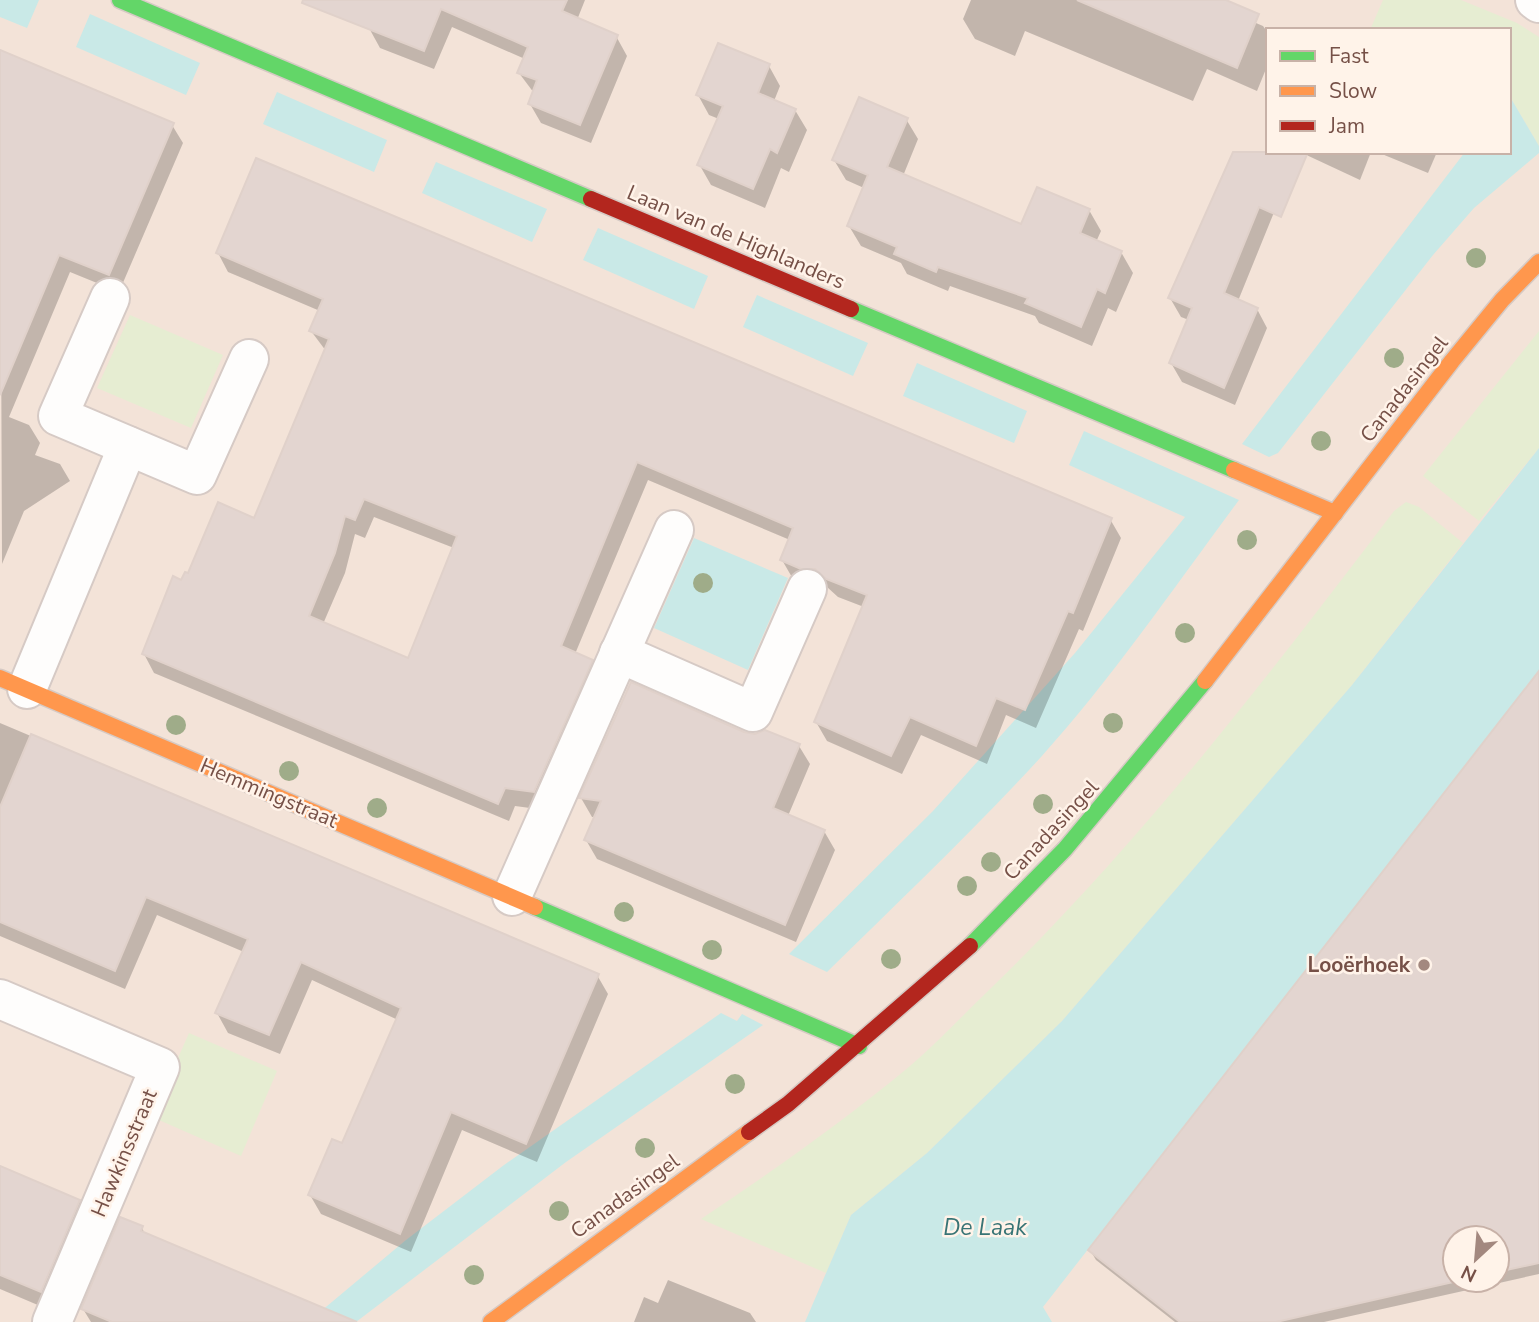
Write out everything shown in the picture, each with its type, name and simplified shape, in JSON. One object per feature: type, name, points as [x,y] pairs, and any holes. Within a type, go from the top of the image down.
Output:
[{"type":"street","name":"Laan van de Highlanders","points":[[120,0],[1335,513]]},
{"type":"street","name":"Canadasingel","points":[[491,1322],[637,1212],[788,1104],[859,1046],[964,952],[1065,849],[1171,725],[1460,350],[1502,300],[1539,262]]},
{"type":"street","points":[[110,298],[58,416],[197,475],[249,359]]},
{"type":"street","name":"Hemmingstraat","points":[[128,446],[13,684],[859,1046]]},
{"type":"street","points":[[512,896],[674,530]]},
{"type":"street","points":[[619,653],[753,712],[807,589]]},
{"type":"street","name":"Hawkinsstraat","points":[[0,999],[160,1067],[52,1322]]},
{"type":"shaded area","points":[[0,0],[1539,0],[1539,1322],[0,1322]]},
{"type":"green space","points":[[1383,0],[1461,0],[1517,23],[1539,37],[1539,146],[1511,98],[1511,28],[1371,28]]},
{"type":"green space","points":[[130,315],[223,355],[191,428],[97,388]]},
{"type":"green space","points":[[1539,331],[1539,448],[1479,521],[1423,476]]},
{"type":"green space","points":[[1406,502],[1419,507],[1463,543],[1352,685],[1062,1021],[927,1153],[851,1215],[826,1273],[701,1219],[808,1145],[910,1066],[1043,936],[1149,820],[1249,698],[1394,511]]},
{"type":"green space","points":[[189,1033],[277,1071],[241,1156],[152,1117]]},
{"type":"water","points":[[0,0],[39,0],[27,28],[0,17]]},
{"type":"water","points":[[90,14],[200,63],[186,95],[76,47]]},
{"type":"water","points":[[277,92],[387,140],[374,172],[263,124]]},
{"type":"water","points":[[1511,98],[1539,146],[1539,153],[1474,208],[1433,255],[1278,453],[1269,457],[1242,444],[1463,154],[1511,154]]},
{"type":"water","points":[[436,162],[547,209],[532,242],[422,193]]},
{"type":"water","points":[[598,228],[708,276],[694,309],[583,260]]},
{"type":"water","points":[[757,295],[868,343],[853,376],[743,327]]},
{"type":"water","points":[[917,363],[1027,411],[1014,443],[903,396]]},
{"type":"water","points":[[1084,431],[1239,500],[1143,631],[1068,727],[962,839],[827,972],[789,954],[933,811],[1075,653],[1185,517],[1069,465]]},
{"type":"water","name":"De Laak","points":[[1539,448],[1539,679],[1534,678],[1043,1307],[1052,1322],[805,1322],[851,1215],[927,1153],[1062,1021],[1352,685]]},
{"type":"water","points":[[694,538],[788,578],[748,670],[654,628]]},
{"type":"water","points":[[721,1013],[737,1021],[742,1014],[763,1025],[566,1162],[356,1322],[308,1322],[406,1240],[504,1165]]},
{"type":"building","points":[[303,0],[567,0],[562,11],[618,35],[580,125],[528,104],[537,80],[517,73],[528,47],[441,9],[424,51],[302,3]]},
{"type":"building","points":[[1077,0],[1226,0],[1259,14],[1237,68]]},
{"type":"building","points":[[718,43],[770,64],[758,93],[796,109],[777,153],[770,149],[753,189],[697,165],[723,106],[696,95]]},
{"type":"building","points":[[0,50],[174,123],[109,275],[59,255],[0,395]]},
{"type":"building","points":[[859,97],[908,118],[887,167],[1021,224],[1037,187],[1090,209],[1080,233],[1122,251],[1105,293],[1097,289],[1081,327],[1025,303],[1028,298],[938,267],[936,272],[894,254],[897,247],[847,226],[868,175],[832,160]]},
{"type":"building","points":[[1233,152],[1307,154],[1281,217],[1259,207],[1224,293],[1258,308],[1224,388],[1169,363],[1192,308],[1168,298]]},
{"type":"building","points":[[256,158],[1112,518],[1073,613],[1068,611],[1025,710],[996,698],[976,746],[910,717],[891,756],[814,722],[867,595],[826,579],[815,569],[801,569],[780,560],[793,528],[637,462],[561,646],[593,660],[534,792],[505,788],[498,804],[142,654],[173,576],[181,580],[185,572],[188,573],[218,502],[254,518],[329,339],[309,331],[323,299],[216,253]],"holes":[[[364,499],[457,536],[408,658],[309,616],[335,553],[345,516],[355,520]]]},
{"type":"building","name":"Looërhoek","points":[[1539,671],[1539,1263],[1511,1269],[1511,1224],[1441,1224],[1441,1285],[1276,1322],[1180,1322],[1088,1250]]},
{"type":"building","points":[[631,682],[744,732],[755,734],[765,730],[800,744],[773,808],[825,830],[785,925],[584,840],[601,801],[579,798]]},
{"type":"building","points":[[31,734],[599,974],[526,1144],[451,1112],[400,1234],[308,1195],[332,1139],[342,1143],[401,1008],[301,962],[269,1035],[215,1013],[248,939],[146,897],[115,971],[0,922],[0,807]]},
{"type":"building","points":[[0,1166],[80,1200],[41,1292],[0,1275]]},
{"type":"building","points":[[120,1217],[143,1226],[141,1231],[357,1322],[112,1322],[81,1309]]},
{"type":"traffic: fast","points":[[120,0],[591,199]]},
{"type":"traffic: fast","points":[[851,309],[1234,470]]},
{"type":"traffic: fast","points":[[970,946],[1065,849],[1205,681]]},
{"type":"traffic: fast","points":[[535,907],[859,1046]]},
{"type":"traffic: slow","points":[[1205,681],[1452,361],[1502,300],[1539,262]]},
{"type":"traffic: slow","points":[[1234,470],[1335,513]]},
{"type":"traffic: slow","points":[[0,678],[535,907]]},
{"type":"traffic: slow","points":[[491,1322],[749,1132]]},
{"type":"traffic: jam","points":[[591,199],[851,309]]},
{"type":"traffic: jam","points":[[749,1132],[788,1104],[970,946]]},
{"type":"place","name":"Looërhoek","points":[[1424,965]]}]
